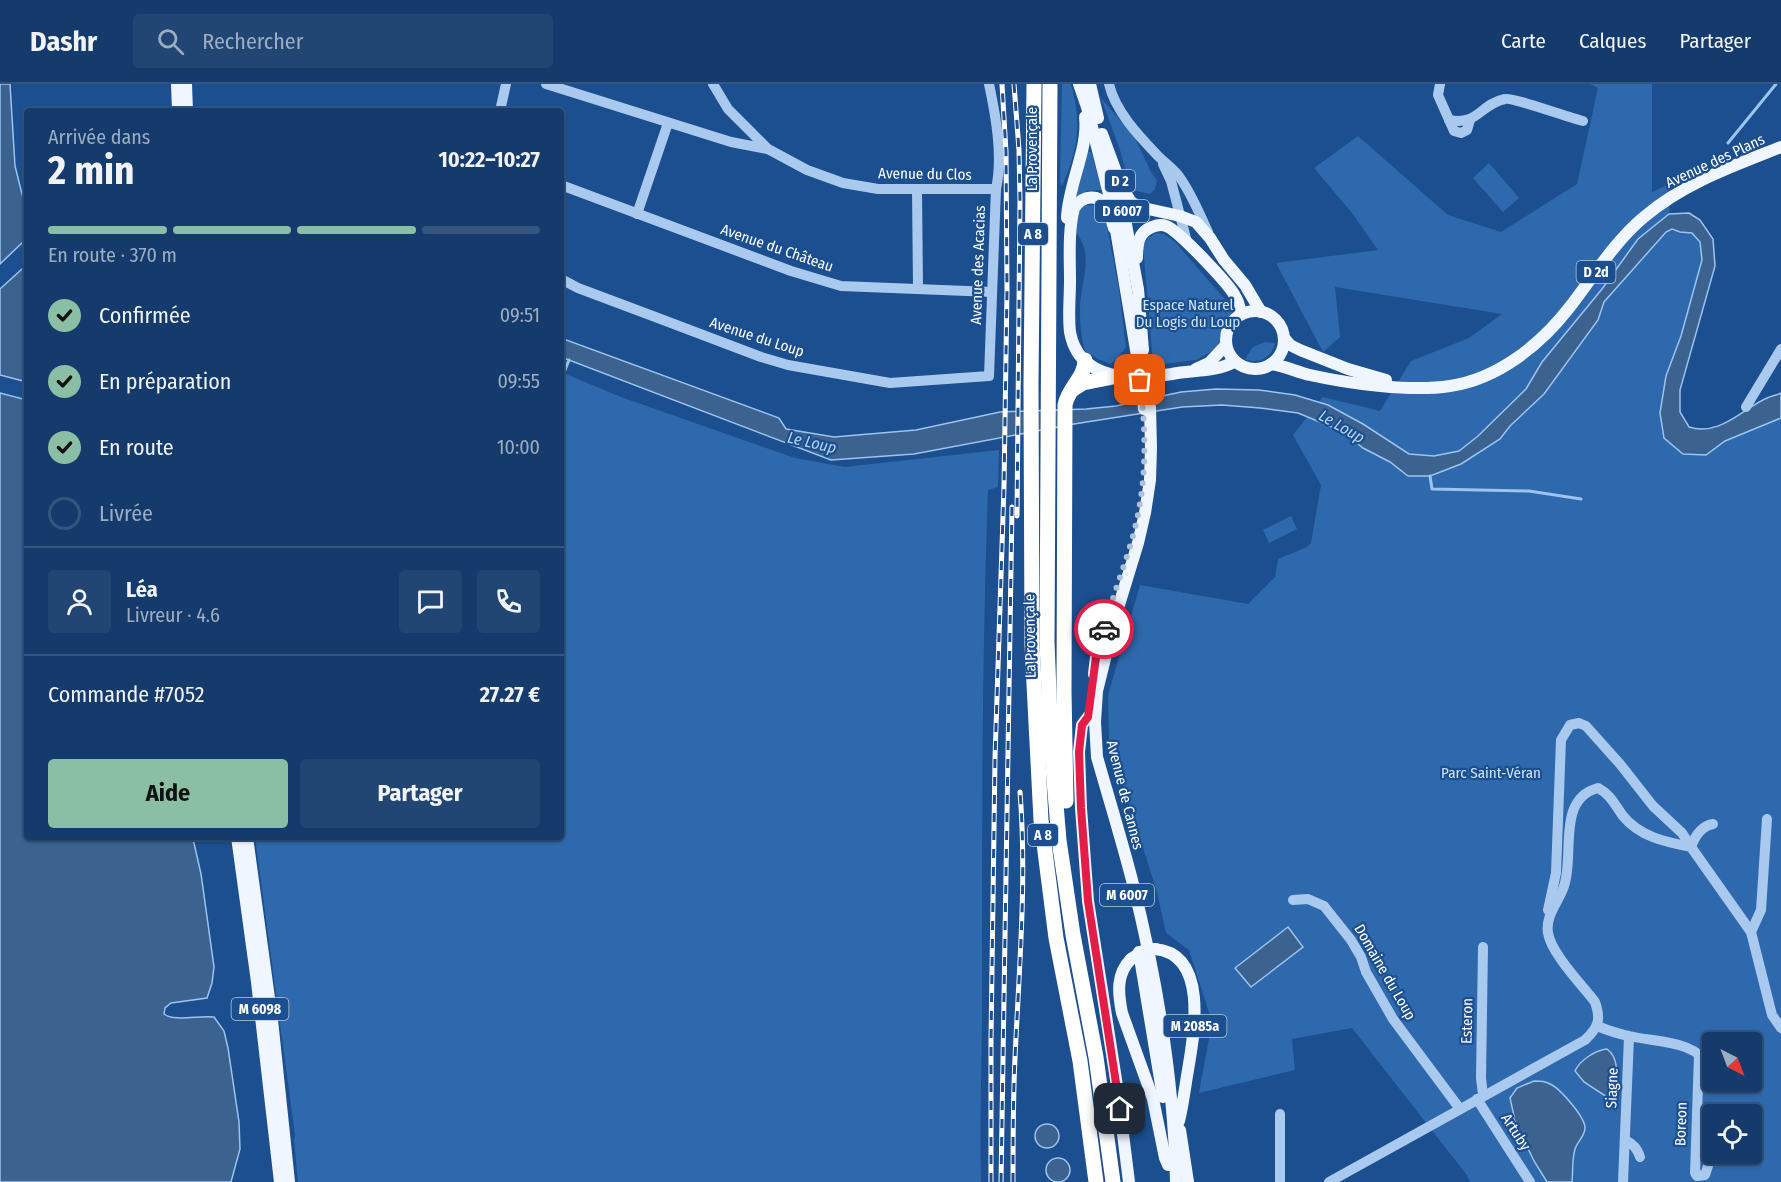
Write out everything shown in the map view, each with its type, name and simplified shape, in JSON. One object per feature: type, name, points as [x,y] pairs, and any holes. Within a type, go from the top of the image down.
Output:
[{"type":"highway","name":"La Provençale","points":[[1034,84],[1030,484],[1032,645],[1041,820],[1056,938],[1080,1061],[1096,1182]]},
{"type":"highway","name":"La Provençale","points":[[1050,84],[1047,641],[1052,744],[1059,840],[1073,936],[1096,1058],[1113,1182]]},
{"type":"highway","points":[[1073,936],[1065,772],[1065,469],[1067,399],[1083,373],[1085,360]]},
{"type":"highway","points":[[1067,399],[1083,382],[1118,376]]},
{"type":"main road","points":[[177,84],[178,108]]},
{"type":"main road","points":[[186,84],[187,108]]},
{"type":"main road","points":[[1070,257],[1067,243],[1069,200],[1086,123],[1083,85]]},
{"type":"main road","name":"D 6007","points":[[1083,85],[1102,134]]},
{"type":"main road","name":"Avenue de Cannes","points":[[1083,85],[1112,206],[1114,228],[1142,367]]},
{"type":"main road","name":"D 2","points":[[1102,134],[1125,195],[1134,205],[1196,222],[1249,291],[1261,312]]},
{"type":"main road","name":"Avenue de Cannes","points":[[1102,134],[1125,219],[1138,289],[1150,480],[1138,543],[1115,618],[1097,691],[1095,737],[1097,757],[1141,921],[1169,1079],[1176,1182]]},
{"type":"main road","name":"Avenue des Plans","points":[[1271,364],[1328,379],[1413,388],[1462,384],[1482,377],[1515,359],[1547,332],[1567,310],[1613,249],[1643,218],[1683,190],[1781,147]]},
{"type":"main road","points":[[1114,228],[1107,208],[1100,200],[1092,197],[1080,201],[1074,208],[1070,257],[1070,330],[1077,349],[1085,360],[1097,369],[1118,376],[1148,377],[1221,368],[1234,362]]},
{"type":"main road","points":[[1138,289],[1137,244],[1143,233],[1160,225]]},
{"type":"main road","name":"D 2","points":[[1160,225],[1170,229],[1187,242],[1235,294],[1241,314]]},
{"type":"main road","points":[[1261,312],[1277,322],[1284,338],[1283,347],[1280,355],[1271,364],[1259,369],[1242,367],[1229,355],[1226,345],[1227,331],[1241,314],[1261,312]]},
{"type":"main road","name":"Avenue des Plans","points":[[1284,338],[1294,347],[1340,366],[1413,388]]},
{"type":"main road","points":[[1195,370],[1209,363],[1226,345]]},
{"type":"main road","name":"Avenue de Cannes","points":[[1148,449],[1139,511],[1096,657],[1088,717],[1094,777],[1134,922],[1167,1128],[1168,1182]]},
{"type":"main road","points":[[1088,717],[1082,725],[1079,752],[1088,901],[1117,1086],[1129,1182]]},
{"type":"main road","name":"M 6098","points":[[237,840],[257,982],[280,1182]]},
{"type":"main road","name":"M 6098","points":[[247,840],[272,1020],[289,1182]]},
{"type":"main road","name":"M 2085a","points":[[1168,1165],[1153,1098],[1122,1013],[1119,998],[1121,975],[1126,964],[1143,951],[1155,949],[1168,953],[1181,963],[1188,973],[1194,993],[1196,1015],[1179,1121],[1188,1182]]},
{"type":"main road","points":[[1169,1079],[1179,1121]]},
{"type":"street","points":[[501,108],[506,84]]},
{"type":"street","points":[[546,84],[731,142],[768,149]]},
{"type":"street","name":"Avenue du Clos","points":[[713,84],[728,109],[768,149],[807,170],[843,183],[878,189],[996,189]]},
{"type":"street","name":"Avenue des Acacias","points":[[989,84],[997,139],[998,166],[989,376]]},
{"type":"street","name":"D 2","points":[[1109,84],[1112,97],[1120,111],[1158,156],[1173,170],[1191,196],[1210,238]]},
{"type":"street","points":[[1440,84],[1438,95],[1449,120],[1460,122],[1470,120],[1491,105],[1506,98],[1583,121]]},
{"type":"street","points":[[637,214],[668,123]]},
{"type":"street","name":"D 2","points":[[1158,156],[1168,175],[1187,242]]},
{"type":"street","name":"Avenue du Château","points":[[564,186],[791,271],[841,286],[992,292]]},
{"type":"street","points":[[917,190],[918,288]]},
{"type":"street","points":[[1155,212],[1174,194],[1191,196],[1188,208],[1180,216],[1160,225]]},
{"type":"street","name":"Avenue du Loup","points":[[564,281],[657,318],[788,365],[890,383],[989,376]]},
{"type":"street","points":[[1746,407],[1781,349]]},
{"type":"street","points":[[1329,1182],[1585,1040],[1597,1026],[1598,1012],[1595,1002],[1554,949],[1548,933],[1548,911],[1556,873],[1561,740],[1570,725],[1579,723],[1586,726],[1653,806],[1682,833],[1751,932],[1772,1015],[1781,1028]]},
{"type":"street","points":[[1548,922],[1564,887],[1568,869],[1570,825],[1574,810],[1580,798],[1589,790],[1598,788],[1606,792],[1632,825],[1661,842],[1691,847]]},
{"type":"street","points":[[1751,932],[1761,910],[1767,819]]},
{"type":"street","points":[[1691,847],[1694,837],[1707,825],[1713,824]]},
{"type":"street","name":"Domaine du Loup","points":[[1293,900],[1308,899],[1324,906],[1361,957],[1366,972],[1393,1019],[1460,1109]]},
{"type":"street","name":"Esteron","points":[[1480,1097],[1483,947]]},
{"type":"street","points":[[1597,1026],[1629,1036],[1687,1047],[1702,1057]]},
{"type":"street","name":"Siagne","points":[[1623,1182],[1629,1036]]},
{"type":"street","name":"Boreon","points":[[1699,1055],[1695,1173],[1697,1176],[1705,1175],[1708,1166]]},
{"type":"street","name":"Artuby","points":[[1480,1097],[1530,1182]]},
{"type":"street","points":[[1280,1114],[1280,1182]]},
{"type":"street","points":[[1625,1140],[1638,1149],[1640,1157]]},
{"type":"green space","points":[[1062,84],[1071,84],[1077,136],[1072,160],[1062,186],[1060,181]]},
{"type":"green space","name":"Parc Saint-Véran","points":[[1590,84],[1652,84],[1652,192],[1671,183],[1666,232],[1692,233],[1700,242],[1702,260],[1681,336],[1666,376],[1660,413],[1706,455],[1725,441],[1781,418],[1781,1182],[1572,1182],[1575,1149],[1583,1136],[1510,1098],[1513,1117],[1547,1182],[1470,1182],[1352,1028],[1292,1039],[1295,1070],[1199,1093],[1212,1022],[1189,950],[1166,933],[1157,892],[1109,741],[1108,695],[1140,585],[1248,604],[1275,577],[1278,559],[1307,547],[1311,543],[1321,485],[1293,435],[1323,397],[1380,411],[1411,361],[1469,338],[1502,314],[1335,287],[1340,337],[1323,352],[1276,263],[1378,250],[1352,213],[1314,168],[1358,136],[1448,215],[1501,232],[1577,184],[1598,88]]},
{"type":"green space","points":[[1101,98],[1134,136],[1157,180],[1155,189],[1150,194],[1132,190]]},
{"type":"green space","points":[[1087,151],[1091,152],[1102,190],[1080,194],[1074,199]]},
{"type":"green space","points":[[1489,163],[1519,198],[1503,212],[1473,178]]},
{"type":"green space","points":[[1086,205],[1097,205],[1104,211],[1119,289],[1126,348],[1111,364],[1085,351],[1082,336],[1080,309],[1086,260],[1082,241],[1076,233],[1077,213]]},
{"type":"green space","name":"Espace Naturel Du Logis du Loup","points":[[1156,233],[1164,234],[1175,242],[1235,311],[1226,324],[1220,347],[1196,360],[1156,365],[1153,363],[1143,246],[1148,238]]},
{"type":"green space","points":[[1265,342],[1275,343],[1268,356],[1255,361],[1245,359],[1253,347]]},
{"type":"green space","points":[[564,373],[621,397],[795,458],[845,467],[999,450],[998,487],[988,490],[985,611],[981,1182],[298,1182],[295,1135],[255,840],[564,840]]},
{"type":"green space","points":[[1291,516],[1297,529],[1269,543],[1263,530]]},
{"type":"water","points":[[0,84],[10,84],[15,166],[24,202],[24,241],[0,264]]},
{"type":"water","name":"Le Loup","points":[[1689,213],[1700,220],[1713,239],[1715,266],[1680,390],[1680,412],[1689,427],[1700,429],[1720,425],[1767,398],[1781,393],[1781,418],[1725,441],[1706,455],[1683,454],[1664,438],[1660,413],[1666,376],[1681,336],[1702,260],[1700,242],[1692,233],[1672,229],[1666,232],[1604,302],[1598,320],[1544,394],[1510,426],[1500,439],[1461,464],[1430,476],[1408,476],[1390,462],[1363,448],[1344,432],[1298,413],[1222,405],[1182,407],[1074,424],[914,454],[831,460],[564,358],[564,339],[779,418],[786,429],[834,437],[916,430],[1000,412],[1116,406],[1181,392],[1216,389],[1259,390],[1295,395],[1328,405],[1363,424],[1409,454],[1434,456],[1459,451],[1478,436],[1526,389],[1542,362],[1602,289],[1638,239],[1669,214]]},
{"type":"water","points":[[24,269],[24,381],[0,375],[0,289]]},
{"type":"water","points":[[0,393],[24,399],[24,840],[192,840],[201,874],[214,967],[212,983],[207,998],[171,1003],[165,1008],[164,1014],[174,1018],[214,1017],[224,1031],[239,1122],[240,1149],[231,1182],[0,1182]]},
{"type":"water","points":[[1288,927],[1303,947],[1251,987],[1235,968]]},
{"type":"water","points":[[1607,1049],[1614,1059],[1617,1071],[1616,1097],[1613,1101],[1584,1082],[1575,1071],[1589,1056]]},
{"type":"water","points":[[1534,1081],[1545,1082],[1556,1088],[1572,1104],[1584,1123],[1585,1131],[1574,1153],[1572,1182],[1547,1182],[1512,1115],[1514,1116],[1510,1098],[1517,1088]]},
{"type":"water","points":[[1047,1124],[1055,1128],[1059,1136],[1055,1144],[1047,1148],[1039,1144],[1035,1136],[1039,1128]]},
{"type":"water","points":[[1058,1158],[1066,1162],[1070,1170],[1066,1178],[1058,1182],[1050,1178],[1046,1170],[1050,1162]]},
{"type":"waterway","points":[[1728,143],[1776,84]]},
{"type":"waterway","points":[[564,372],[569,360]]},
{"type":"waterway","points":[[1430,476],[1432,489],[1529,491],[1581,499]]},
{"type":"railway","points":[[991,1182],[995,758],[1004,486],[1007,290],[1006,152],[1002,84]]},
{"type":"railway","points":[[1014,84],[1020,201],[1017,516]]},
{"type":"railway","points":[[1001,1182],[1012,507]]},
{"type":"railway","points":[[1013,1182],[1014,1073],[1023,891],[1020,792]]},
{"type":"way so far","points":[[1104,629],[1139,511],[1145,449],[1140,380]]},
{"type":"route","points":[[1104,629],[1096,657],[1088,717],[1082,725],[1079,752],[1088,901],[1120,1109]]}]
